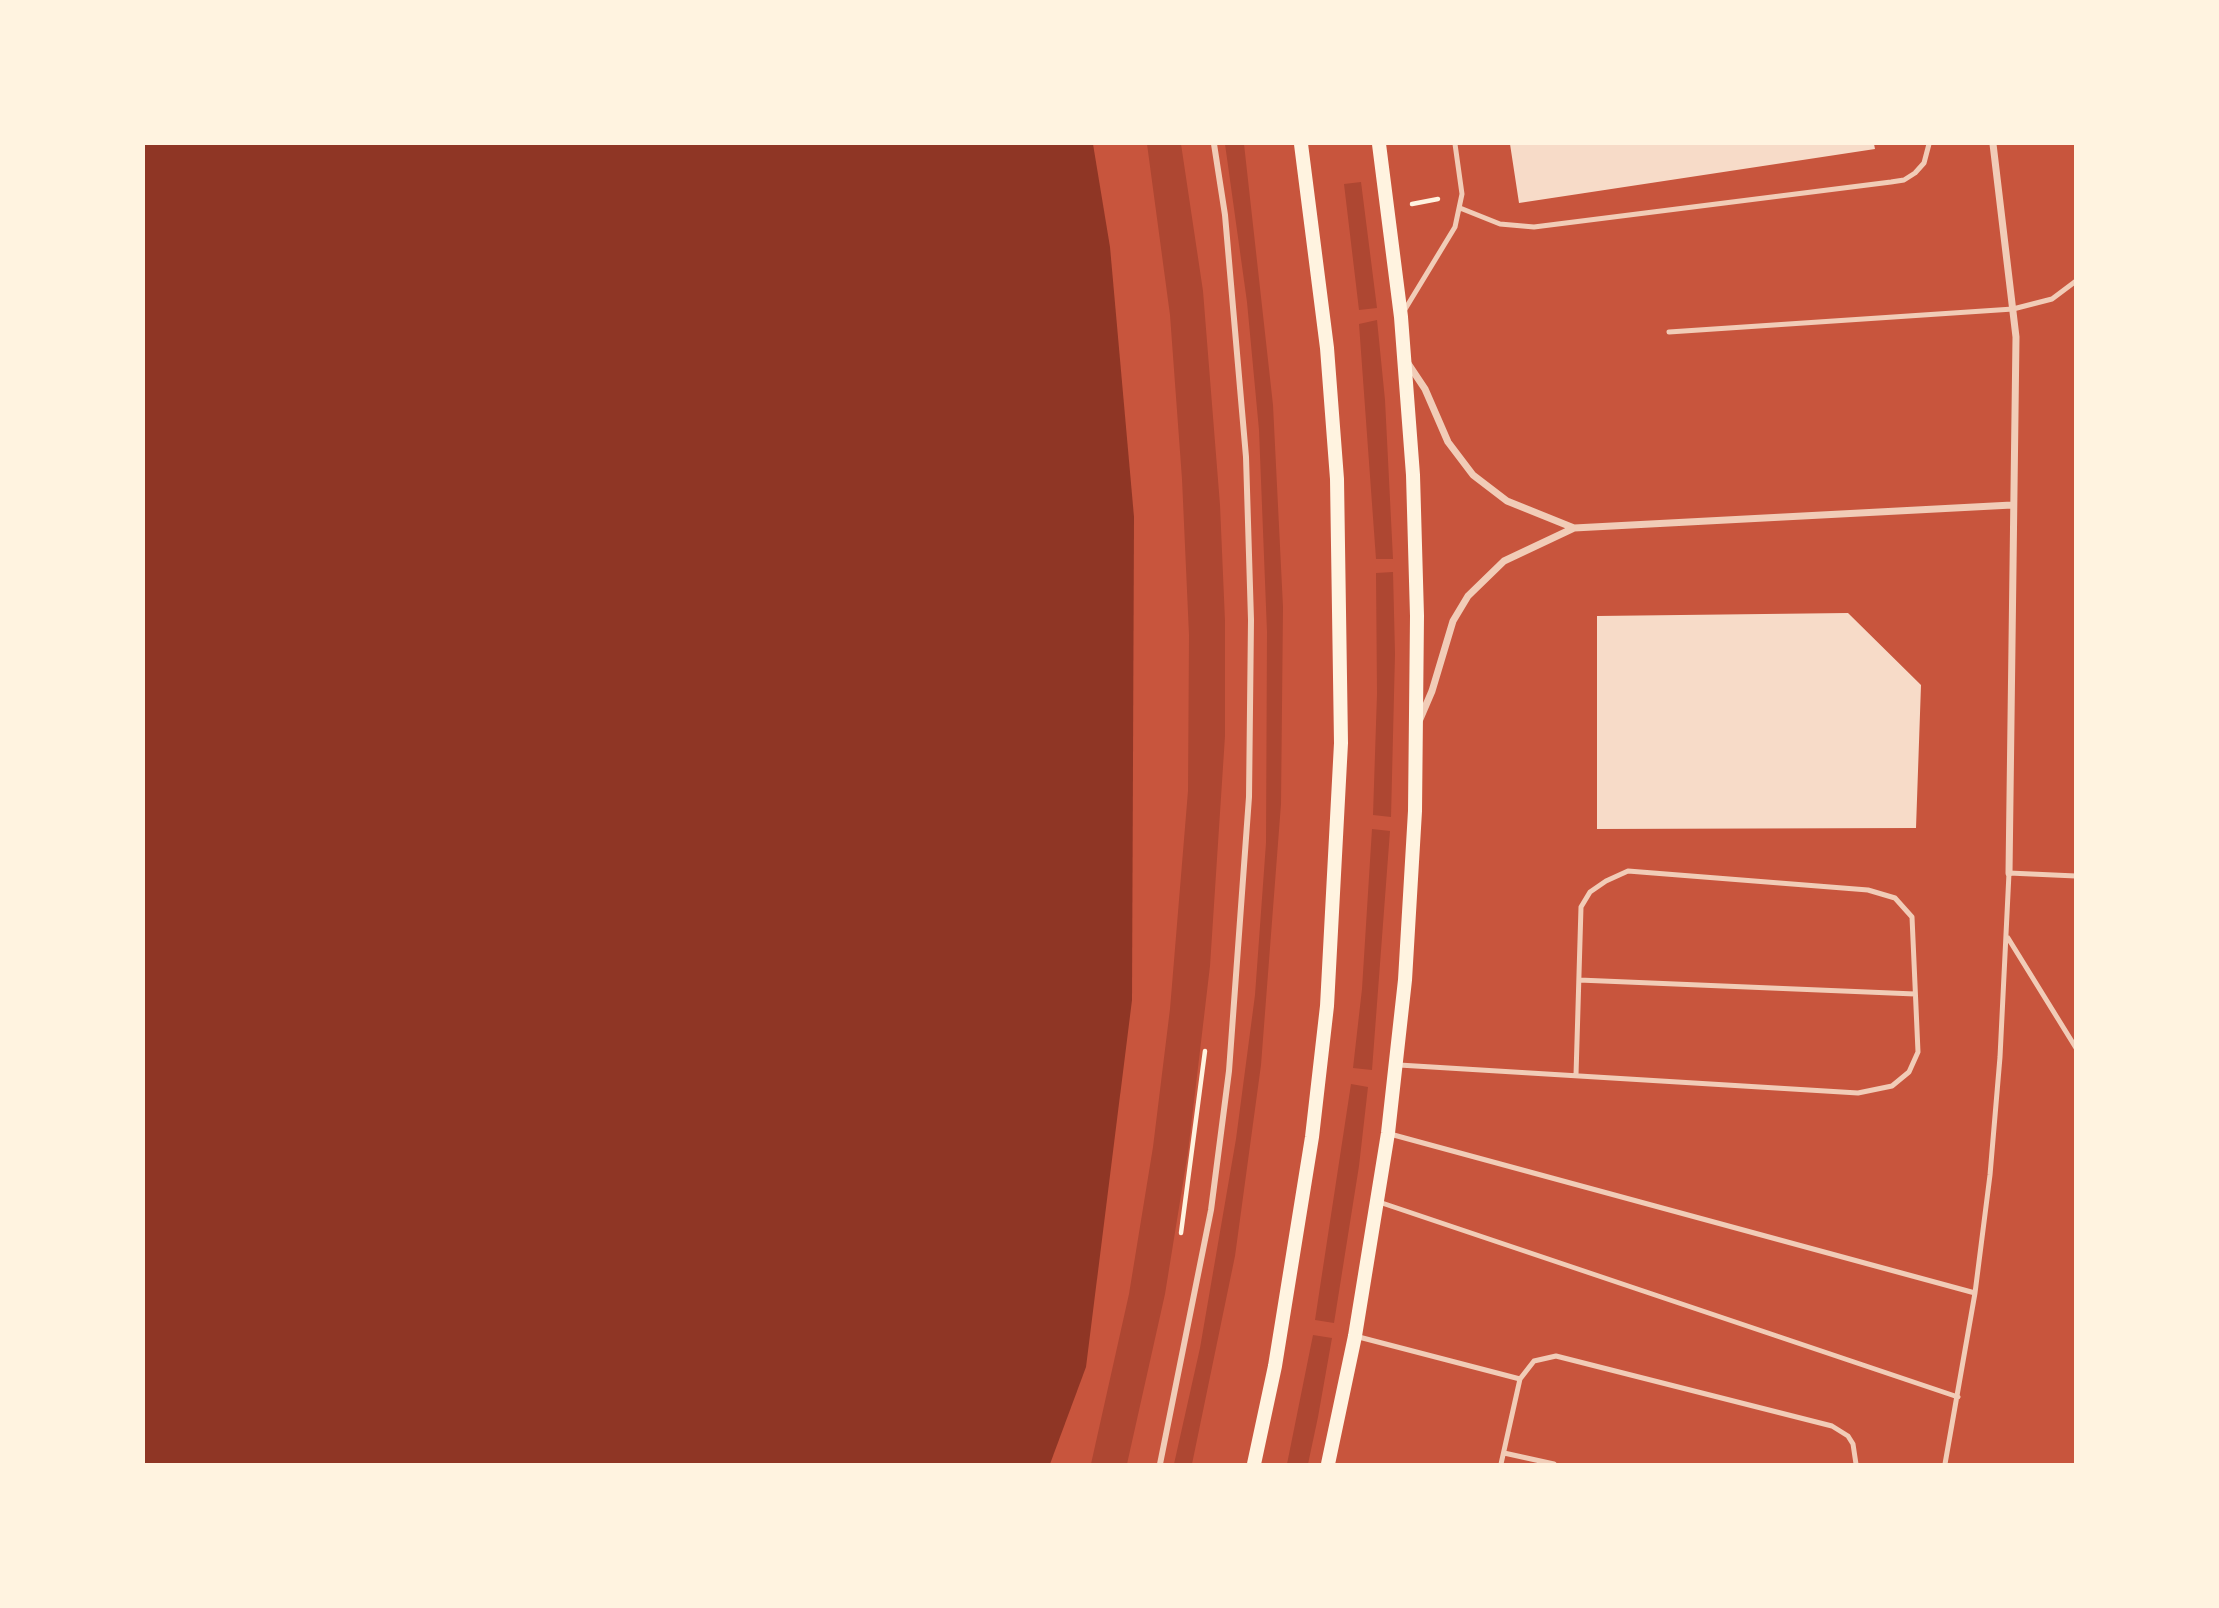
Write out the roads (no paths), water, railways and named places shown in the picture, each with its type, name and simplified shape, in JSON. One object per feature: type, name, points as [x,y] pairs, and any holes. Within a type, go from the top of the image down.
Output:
[{"type":"main road","points":[[1254,1465],[1277,1354],[1312,1137],[1327,1006],[1340,783],[1341,612],[1337,479],[1328,348],[1301,144]]},
{"type":"main road","points":[[1330,1462],[1379,1202],[1397,1065],[1411,896],[1417,727],[1413,475],[1401,317],[1380,144]]},
{"type":"street","points":[[1160,1465],[1185,1352],[1213,1197],[1229,1071],[1248,810],[1251,620],[1246,457],[1225,215],[1214,144]]},
{"type":"street","points":[[1993,144],[2016,337],[2009,873]]},
{"type":"street","points":[[1404,359],[1425,389],[1448,442],[1473,475],[1507,501],[1574,528]]},
{"type":"street","points":[[1417,727],[1432,691],[1454,621],[1468,596],[1504,561],[1574,528],[2012,505]]},
{"type":"lane","points":[[1401,317],[1410,296],[1447,244],[1460,208],[1462,194],[1455,144]]},
{"type":"lane","points":[[1460,208],[1500,224],[1534,227],[1891,182],[1904,180],[1915,173],[1924,163],[1929,144]]},
{"type":"lane","points":[[1669,332],[2013,309],[2052,299],[2076,281]]},
{"type":"lane","points":[[1397,1065],[1858,1093],[1892,1086],[1909,1072],[1918,1052],[1912,917],[1895,898],[1868,890],[1628,871],[1606,881],[1590,892],[1581,907],[1576,1075]]},
{"type":"lane","points":[[1945,1465],[1975,1293],[1992,1149],[2008,938],[2009,873],[2076,876]]},
{"type":"lane","points":[[2008,938],[2076,1048]]},
{"type":"lane","points":[[1579,980],[1915,995]]},
{"type":"lane","points":[[1388,1133],[1975,1293]]},
{"type":"lane","points":[[1379,1202],[1958,1397]]},
{"type":"lane","points":[[1355,1336],[1520,1379]]},
{"type":"lane","points":[[1501,1465],[1520,1379],[1534,1361],[1544,1357],[1567,1357],[1832,1426],[1848,1436],[1853,1444],[1856,1465]]},
{"type":"lane","points":[[1504,1453],[1554,1465]]}]
